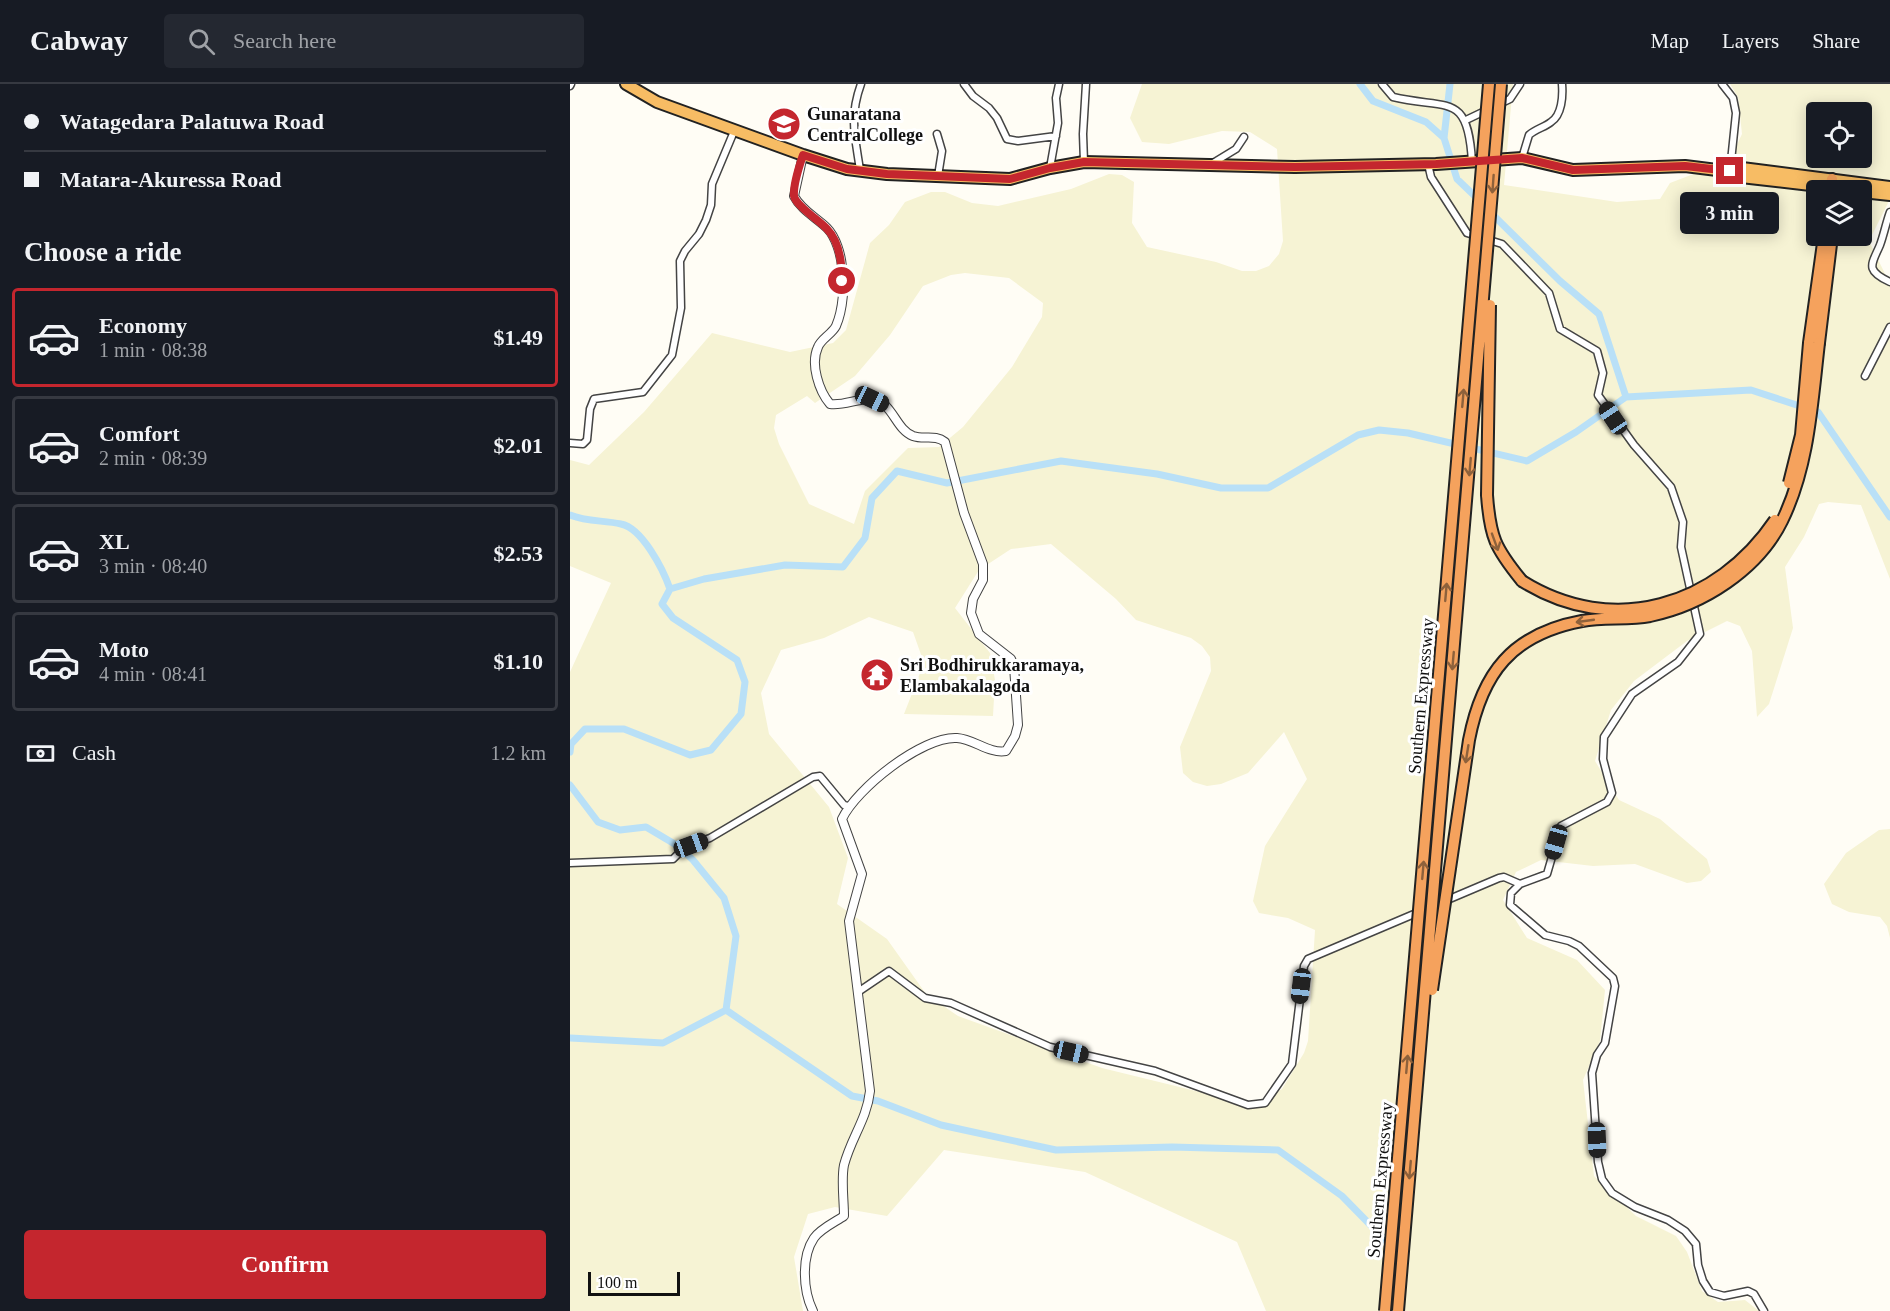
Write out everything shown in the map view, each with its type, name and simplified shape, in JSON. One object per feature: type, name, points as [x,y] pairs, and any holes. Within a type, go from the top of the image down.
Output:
[{"type":"highway","points":[[626,84],[657,102],[735,128],[803,155],[860,170],[1010,179],[1084,162],[1295,167],[1432,164],[1522,158],[1573,170],[1685,166],[1731,171],[1742,168],[1806,181]]},
{"type":"highway","name":"Southern Expressway","points":[[1385,1311],[1489,84]]},
{"type":"highway","name":"Southern Expressway","points":[[1398,1311],[1501,84]]},
{"type":"highway","points":[[1731,171],[1741,177],[1806,185]]},
{"type":"highway","points":[[1872,187],[1890,187]]},
{"type":"highway","points":[[1872,194],[1890,195]]},
{"type":"highway","points":[[1490,220],[1487,495],[1493,539],[1500,554],[1522,581],[1538,591],[1574,605],[1625,610],[1670,602],[1705,587],[1723,576],[1760,541],[1777,517],[1787,494],[1801,435],[1830,246]]},
{"type":"highway","points":[[1413,1136],[1438,941],[1469,740],[1480,694],[1510,654],[1525,641],[1543,632],[1582,621],[1647,616],[1670,611],[1697,601],[1735,577],[1756,557],[1782,520],[1801,469],[1809,429],[1823,246]]},
{"type":"street","points":[[860,170],[853,123],[854,105],[861,84]]},
{"type":"street","points":[[964,84],[973,96],[989,108],[997,118],[1007,139],[1018,141],[1056,136]]},
{"type":"street","points":[[1050,168],[1056,136],[1056,98],[1059,84]]},
{"type":"street","points":[[1084,162],[1086,84]]},
{"type":"street","points":[[1382,84],[1393,97],[1450,106],[1460,112],[1466,120],[1468,162]]},
{"type":"street","points":[[1466,120],[1510,99],[1520,84]]},
{"type":"street","points":[[1522,158],[1529,135],[1552,122],[1558,112],[1563,96],[1562,84]]},
{"type":"street","points":[[1722,84],[1733,98],[1736,113],[1731,171]]},
{"type":"street","points":[[570,443],[583,444],[587,440],[590,409],[594,399],[643,392],[672,355],[681,308],[680,261],[706,220],[711,205],[712,184],[735,128]]},
{"type":"street","points":[[937,134],[942,151],[939,176]]},
{"type":"street","points":[[1210,165],[1236,149],[1244,137]]},
{"type":"street","points":[[803,155],[794,196],[797,203],[829,230],[835,240],[842,266],[842,297],[835,327],[817,347],[816,366],[822,394],[830,404],[838,405],[872,399],[888,407],[913,436],[940,438],[947,447],[959,497],[984,564],[984,573],[973,599],[971,613],[979,634],[1011,658],[1014,666],[1018,715],[1015,736],[1006,751],[998,753],[967,740],[956,738],[940,740],[897,761],[848,806],[842,819],[862,874],[849,921],[870,1090],[868,1110],[856,1131],[844,1166],[844,1216],[815,1237],[806,1257],[808,1300],[813,1311]]},
{"type":"street","points":[[1432,164],[1431,177],[1467,233],[1505,247],[1549,293],[1560,329],[1597,351],[1603,373],[1598,395],[1634,445],[1671,487],[1683,522],[1681,547],[1700,634],[1678,662],[1632,694],[1604,737],[1603,759],[1612,793],[1607,802],[1561,825],[1547,874],[1520,884],[1511,893],[1510,904],[1545,935],[1579,946],[1613,978],[1615,986],[1605,1043],[1597,1055],[1592,1073],[1598,1162],[1602,1179],[1612,1193],[1635,1207],[1668,1220],[1685,1231],[1696,1244],[1702,1281],[1710,1292],[1724,1296],[1748,1291],[1754,1294],[1764,1311]]},
{"type":"street","points":[[1890,212],[1887,233],[1871,261],[1876,273],[1890,282]]},
{"type":"street","points":[[1865,376],[1890,327]]},
{"type":"street","points":[[570,863],[673,859],[685,847],[710,837],[813,777],[820,776],[844,805],[848,806]]},
{"type":"street","points":[[858,993],[889,971],[925,998],[951,1003],[1050,1047],[1155,1071],[1248,1105],[1258,1105],[1265,1103],[1292,1064],[1304,966],[1308,959],[1499,878],[1520,884]]},
{"type":"shaded area","points":[[1142,84],[1513,84],[1504,185],[1617,202],[1660,199],[1670,183],[1730,160],[1742,134],[1738,97],[1730,84],[1890,84],[1890,199],[1872,235],[1872,180],[1806,180],[1806,246],[1871,246],[1890,284],[1890,579],[1861,505],[1828,502],[1819,504],[1804,537],[1785,567],[1793,628],[1769,704],[1757,717],[1752,651],[1740,626],[1727,621],[1687,641],[1634,681],[1611,710],[1595,761],[1619,800],[1660,819],[1707,859],[1711,872],[1701,881],[1687,883],[1635,864],[1593,866],[1541,860],[1516,872],[1503,900],[1527,938],[1577,960],[1605,990],[1600,1041],[1583,1080],[1594,1176],[1636,1216],[1676,1236],[1687,1252],[1702,1291],[1718,1302],[1745,1300],[1759,1311],[1266,1311],[1237,1242],[1085,1172],[944,1150],[887,1216],[835,1207],[808,1214],[794,1257],[803,1311],[570,1311],[570,672],[611,583],[570,566],[570,460],[589,465],[644,412],[712,333],[790,352],[833,343],[846,330],[870,243],[889,225],[905,202],[931,192],[945,192],[972,203],[998,206],[1071,189],[1109,174],[1122,175],[1134,182],[1132,223],[1147,247],[1216,262],[1242,271],[1256,271],[1269,266],[1279,254],[1283,241],[1277,149],[1250,132],[1222,131],[1169,144],[1142,142],[1130,118]],"holes":[[[965,273],[1009,278],[1043,303],[1042,317],[1012,367],[963,427],[939,447],[908,448],[865,491],[854,524],[809,504],[779,444],[774,428],[776,415],[807,396],[815,403],[855,376],[890,335],[923,286],[951,275]],[[1051,544],[1116,599],[1136,620],[1191,638],[1202,646],[1210,657],[1211,671],[1180,747],[1183,773],[1193,782],[1207,786],[1221,784],[1248,773],[1284,732],[1307,779],[1265,846],[1253,901],[1259,913],[1288,918],[1315,930],[1308,1041],[1304,1053],[1282,1089],[1253,1105],[1102,1068],[958,1016],[926,994],[887,939],[837,904],[848,858],[829,807],[769,734],[761,693],[781,650],[824,638],[869,617],[913,632],[924,663],[904,714],[993,716],[995,680],[990,653],[955,608],[979,570],[1011,549]]]},
{"type":"shaded area","points":[[1890,829],[1890,938],[1887,926],[1880,917],[1849,912],[1832,904],[1824,884],[1846,853],[1879,830]]},
{"type":"waterway","points":[[1360,84],[1373,101],[1426,122],[1444,138],[1457,179],[1480,201]]},
{"type":"waterway","points":[[1444,138],[1450,84]]},
{"type":"waterway","points":[[1489,211],[1560,281],[1599,314],[1626,397]]},
{"type":"waterway","points":[[570,752],[571,744],[585,729],[624,729],[690,755],[711,750],[741,714],[745,682],[737,660],[673,618],[662,604],[670,589],[704,579],[785,565],[843,567],[865,538],[872,498],[897,471],[947,483],[1061,461],[1157,474],[1221,488],[1268,488],[1358,435],[1379,430],[1408,433],[1527,461],[1576,432],[1626,397],[1751,390],[1818,412],[1890,517]]},
{"type":"waterway","points":[[570,515],[629,527],[651,550],[670,589]]},
{"type":"waterway","points":[[570,785],[598,822],[620,830],[646,827],[678,846],[693,860],[724,898],[736,936],[726,1010]]},
{"type":"waterway","points":[[570,1038],[663,1043],[726,1010],[852,1096],[878,1101],[941,1125],[1056,1150],[1172,1147],[1278,1150],[1342,1196],[1391,1246]]},
{"type":"waterway","points":[[1393,1263],[1396,1291]]},
{"type":"place","name":"Gunaratana CentralCollege","points":[[784,124]]},
{"type":"place","name":"Sri Bodhirukkaramaya, Elambakalagoda","points":[[877,675]]},
{"type":"route","points":[[842,281],[842,266],[835,240],[829,230],[797,203],[794,196],[798,169],[803,155],[847,169],[887,174],[1010,179],[1084,162],[1295,167],[1436,164],[1522,158],[1531,162],[1573,170],[1685,166],[1730,171]]}]
